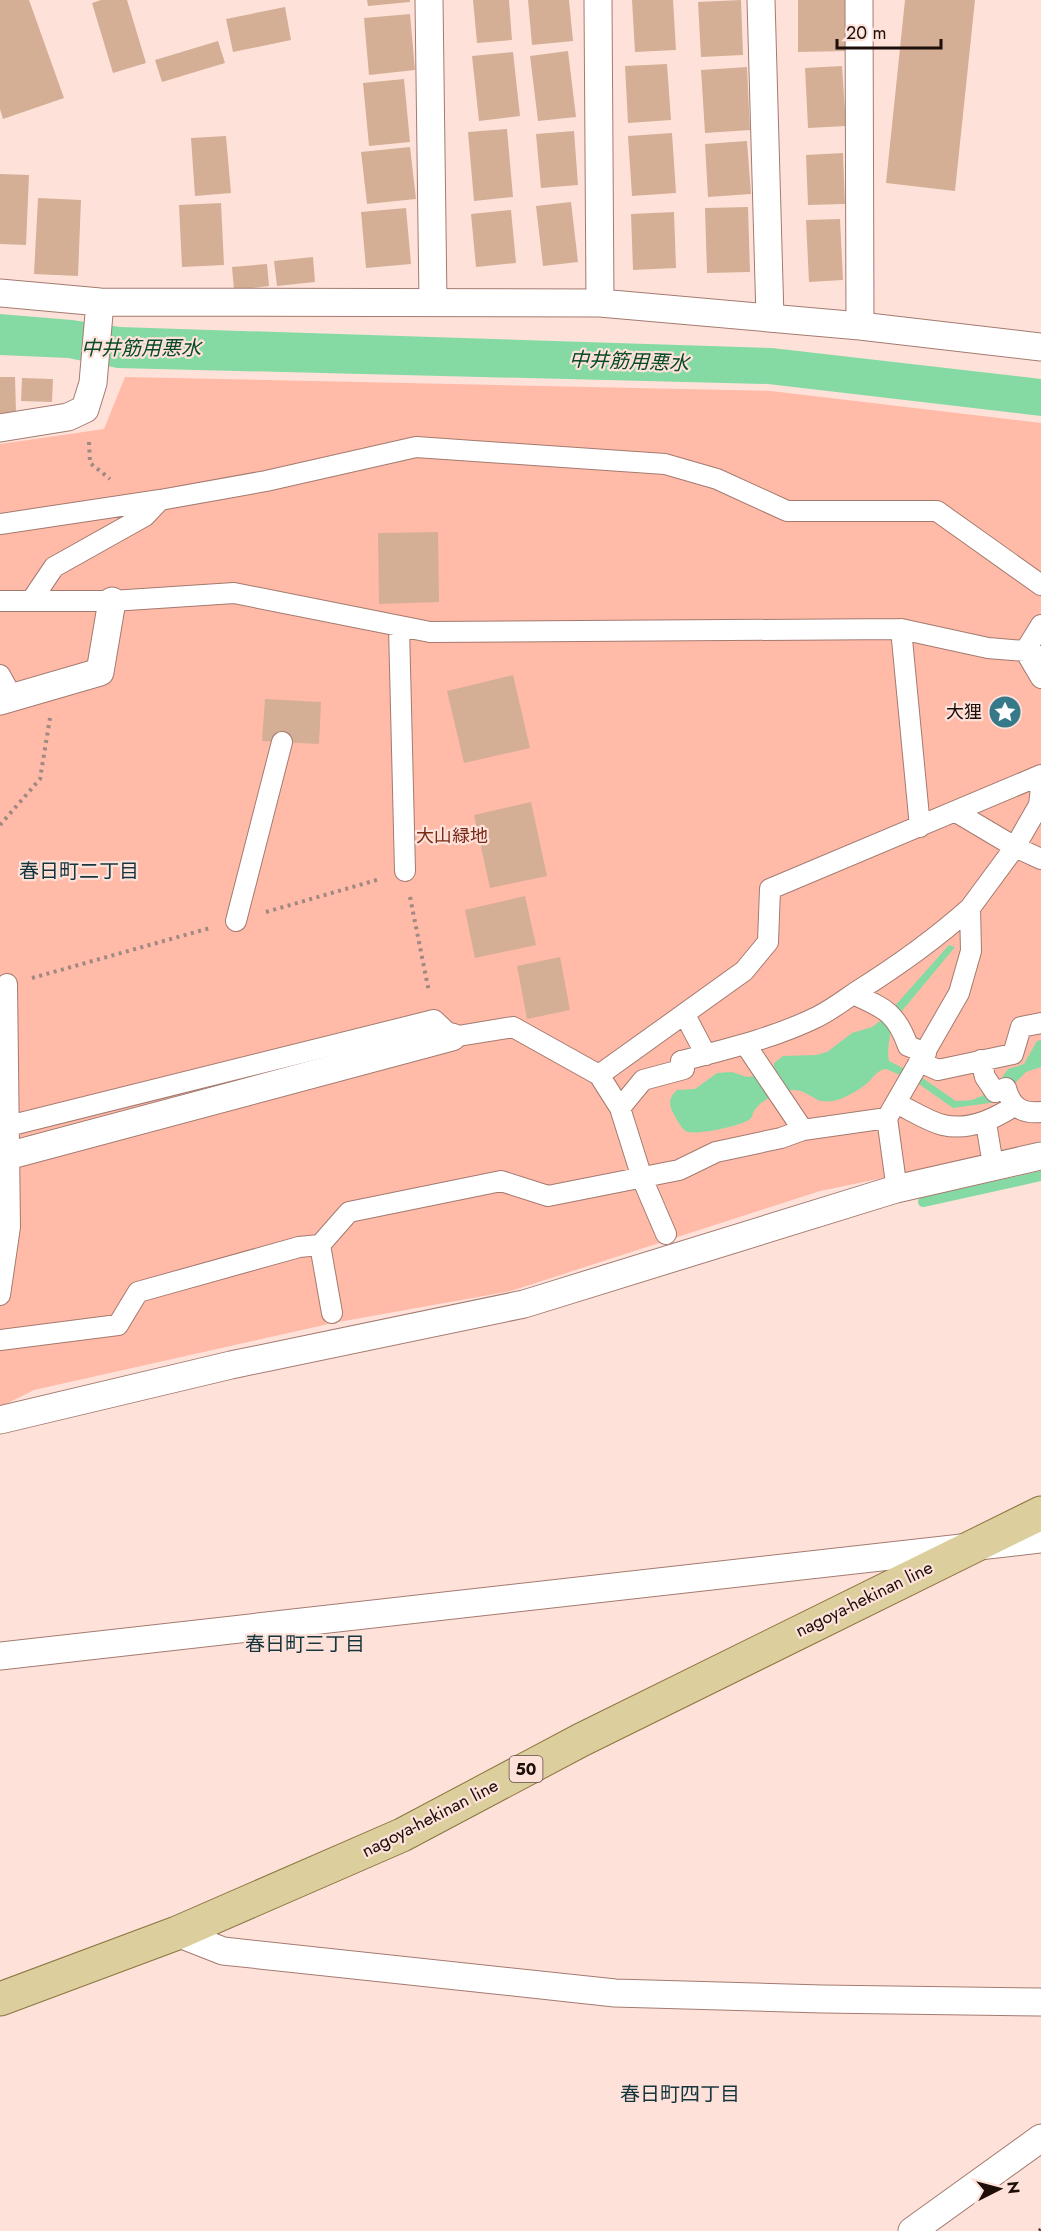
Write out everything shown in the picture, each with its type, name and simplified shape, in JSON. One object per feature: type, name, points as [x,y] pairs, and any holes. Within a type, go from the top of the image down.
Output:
[{"type":"main road","name":"nagoya-hekinan line","points":[[0,1999],[177,1933],[402,1835],[581,1740],[1041,1513]]},
{"type":"street","points":[[429,0],[433,302]]},
{"type":"street","points":[[598,0],[600,303]]},
{"type":"street","points":[[761,0],[770,318]]},
{"type":"street","points":[[859,0],[860,326]]},
{"type":"street","points":[[0,293],[98,312],[433,302],[600,303],[860,326],[1041,347]]},
{"type":"street","points":[[0,428],[68,417],[89,396],[98,312]]},
{"type":"street","points":[[0,524],[160,500],[266,481],[416,447],[665,464],[717,479],[787,512],[937,512],[1041,585]]},
{"type":"street","points":[[31,601],[54,567],[145,516],[160,500]]},
{"type":"street","points":[[0,601],[112,601],[234,593],[430,632],[901,629],[988,648],[1033,654]]},
{"type":"street","points":[[4,691],[55,685],[100,672],[112,601]]},
{"type":"street","points":[[1041,625],[1033,654],[1041,678]]},
{"type":"street","points":[[399,627],[405,871]]},
{"type":"street","points":[[901,629],[920,827]]},
{"type":"street","points":[[236,921],[282,742]]},
{"type":"street","points":[[599,1075],[744,971],[768,942],[770,889],[1041,775]]},
{"type":"street","points":[[620,1108],[643,1080],[684,1069],[681,1062],[745,1044],[816,1017],[891,970],[937,937],[970,908],[1015,847],[1039,805],[1041,788]]},
{"type":"street","points":[[956,812],[1015,847],[1041,859]]},
{"type":"street","points":[[894,1176],[894,1106],[959,993],[970,951],[970,908]]},
{"type":"street","points":[[0,1295],[10,1227],[4,1157],[7,984]]},
{"type":"street","points":[[853,994],[883,1008],[902,1027],[908,1046],[921,1060],[938,1070],[1013,1054],[1021,1027],[1041,1023]]},
{"type":"street","points":[[685,1015],[706,1055]]},
{"type":"street","points":[[4,1127],[434,1020],[452,1037]]},
{"type":"street","points":[[4,1157],[452,1037],[513,1027],[599,1075],[620,1108],[642,1178],[666,1234]]},
{"type":"street","points":[[745,1044],[803,1130]]},
{"type":"street","points":[[981,1060],[986,1077],[1005,1095],[1029,1113],[1041,1112]]},
{"type":"street","points":[[991,1154],[986,1123],[1005,1095]]},
{"type":"street","points":[[0,1340],[118,1326],[138,1292],[299,1247],[320,1245],[349,1212],[501,1181],[548,1196],[642,1178],[679,1170],[716,1152],[781,1138],[894,1106],[942,1125],[986,1123]]},
{"type":"street","points":[[0,1420],[231,1365],[524,1304],[896,1189],[1041,1156]]},
{"type":"street","points":[[320,1245],[332,1312]]},
{"type":"street","points":[[0,1656],[1041,1539]]},
{"type":"street","points":[[177,1933],[223,1951],[615,1993],[1041,2002]]},
{"type":"street","points":[[912,2231],[1041,2138]]},
{"type":"path","points":[[89,396],[90,464],[110,479],[113,507]]},
{"type":"path","points":[[0,825],[40,779],[55,685]]},
{"type":"green space","name":"大山緑地","points":[[125,377],[771,391],[1041,423],[1041,1141],[922,1170],[820,1191],[511,1291],[333,1323],[34,1390],[0,1407],[0,444],[104,429]]},
{"type":"water","name":"中井筋用悪水","points":[[0,314],[120,327],[772,348],[1041,379],[1041,416],[768,384],[117,368],[68,358],[0,355]]},
{"type":"water","points":[[949,945],[955,947],[892,1023],[888,1047],[889,1061],[921,1077],[956,1101],[972,1100],[982,1096],[997,1084],[1008,1069],[1024,1064],[1037,1041],[1041,1040],[1041,1067],[1026,1072],[997,1102],[953,1108],[916,1082],[886,1069],[877,1073],[858,1090],[834,1101],[825,1102],[794,1090],[785,1091],[764,1101],[754,1111],[752,1117],[745,1122],[693,1133],[681,1126],[670,1103],[677,1090],[695,1089],[717,1073],[732,1072],[747,1077],[760,1075],[773,1069],[774,1063],[783,1056],[816,1055],[827,1052],[852,1033],[872,1027],[884,1018]]},
{"type":"building","points":[[0,0],[29,0],[64,98],[3,119],[0,109]]},
{"type":"building","points":[[101,0],[127,0],[146,63],[113,73],[92,3]]},
{"type":"building","points":[[367,0],[410,0],[410,2],[368,6]]},
{"type":"building","points":[[473,0],[509,0],[512,40],[477,43]]},
{"type":"building","points":[[528,0],[569,0],[573,41],[532,45]]},
{"type":"building","points":[[632,0],[673,0],[676,50],[635,52]]},
{"type":"building","points":[[741,0],[743,55],[701,57],[698,2]]},
{"type":"building","points":[[798,0],[847,0],[848,51],[798,52]]},
{"type":"building","points":[[905,0],[975,0],[955,191],[886,183]]},
{"type":"building","points":[[285,7],[291,40],[233,52],[226,19]]},
{"type":"building","points":[[410,14],[415,70],[369,75],[364,18]]},
{"type":"building","points":[[218,41],[225,63],[162,82],[155,60]]},
{"type":"building","points":[[568,51],[576,117],[538,121],[530,56]]},
{"type":"building","points":[[513,52],[520,116],[479,121],[472,56]]},
{"type":"building","points":[[667,64],[671,120],[628,123],[625,66]]},
{"type":"building","points":[[842,66],[846,126],[808,128],[805,68]]},
{"type":"building","points":[[747,67],[750,130],[705,133],[701,70]]},
{"type":"building","points":[[404,79],[410,142],[369,146],[363,83]]},
{"type":"building","points":[[507,129],[513,197],[474,201],[468,132]]},
{"type":"building","points":[[574,131],[578,185],[541,188],[536,134]]},
{"type":"building","points":[[672,133],[676,193],[632,196],[628,136]]},
{"type":"building","points":[[226,136],[231,193],[195,196],[191,138]]},
{"type":"building","points":[[747,141],[751,194],[708,197],[705,144]]},
{"type":"building","points":[[410,147],[416,199],[367,204],[361,152]]},
{"type":"building","points":[[843,153],[845,204],[808,205],[806,155]]},
{"type":"building","points":[[0,174],[29,175],[26,245],[0,244]]},
{"type":"building","points":[[38,198],[81,200],[78,276],[34,274]]},
{"type":"building","points":[[571,202],[578,262],[543,266],[536,206]]},
{"type":"building","points":[[221,203],[224,265],[182,267],[179,205]]},
{"type":"building","points":[[748,207],[750,272],[707,273],[705,208]]},
{"type":"building","points":[[406,208],[411,264],[366,268],[361,212]]},
{"type":"building","points":[[511,210],[516,263],[476,267],[471,214]]},
{"type":"building","points":[[674,212],[676,268],[633,270],[631,214]]},
{"type":"building","points":[[840,219],[843,280],[809,282],[806,220]]},
{"type":"building","points":[[313,257],[315,282],[277,286],[274,261]]},
{"type":"building","points":[[267,264],[269,286],[234,290],[232,267]]},
{"type":"building","points":[[0,377],[15,377],[16,413],[0,413]]},
{"type":"building","points":[[22,378],[53,379],[52,402],[21,401]]},
{"type":"building","points":[[438,532],[439,602],[379,604],[378,533]]},
{"type":"building","points":[[513,675],[530,748],[464,763],[447,691]]},
{"type":"building","points":[[265,699],[321,702],[319,744],[262,741]]},
{"type":"building","points":[[531,802],[547,876],[490,888],[474,815]]},
{"type":"building","points":[[525,896],[536,945],[475,958],[465,910]]},
{"type":"building","points":[[560,957],[570,1010],[527,1019],[517,966]]},
{"type":"waterway","points":[[923,1202],[1041,1176]]},
{"type":"place","name":"大狸","points":[[1005,712]]},
{"type":"district","name":"春日町二丁目","points":[[79,871]]},
{"type":"district","name":"春日町三丁目","points":[[305,1644]]},
{"type":"district","name":"春日町四丁目","points":[[680,2094]]}]
